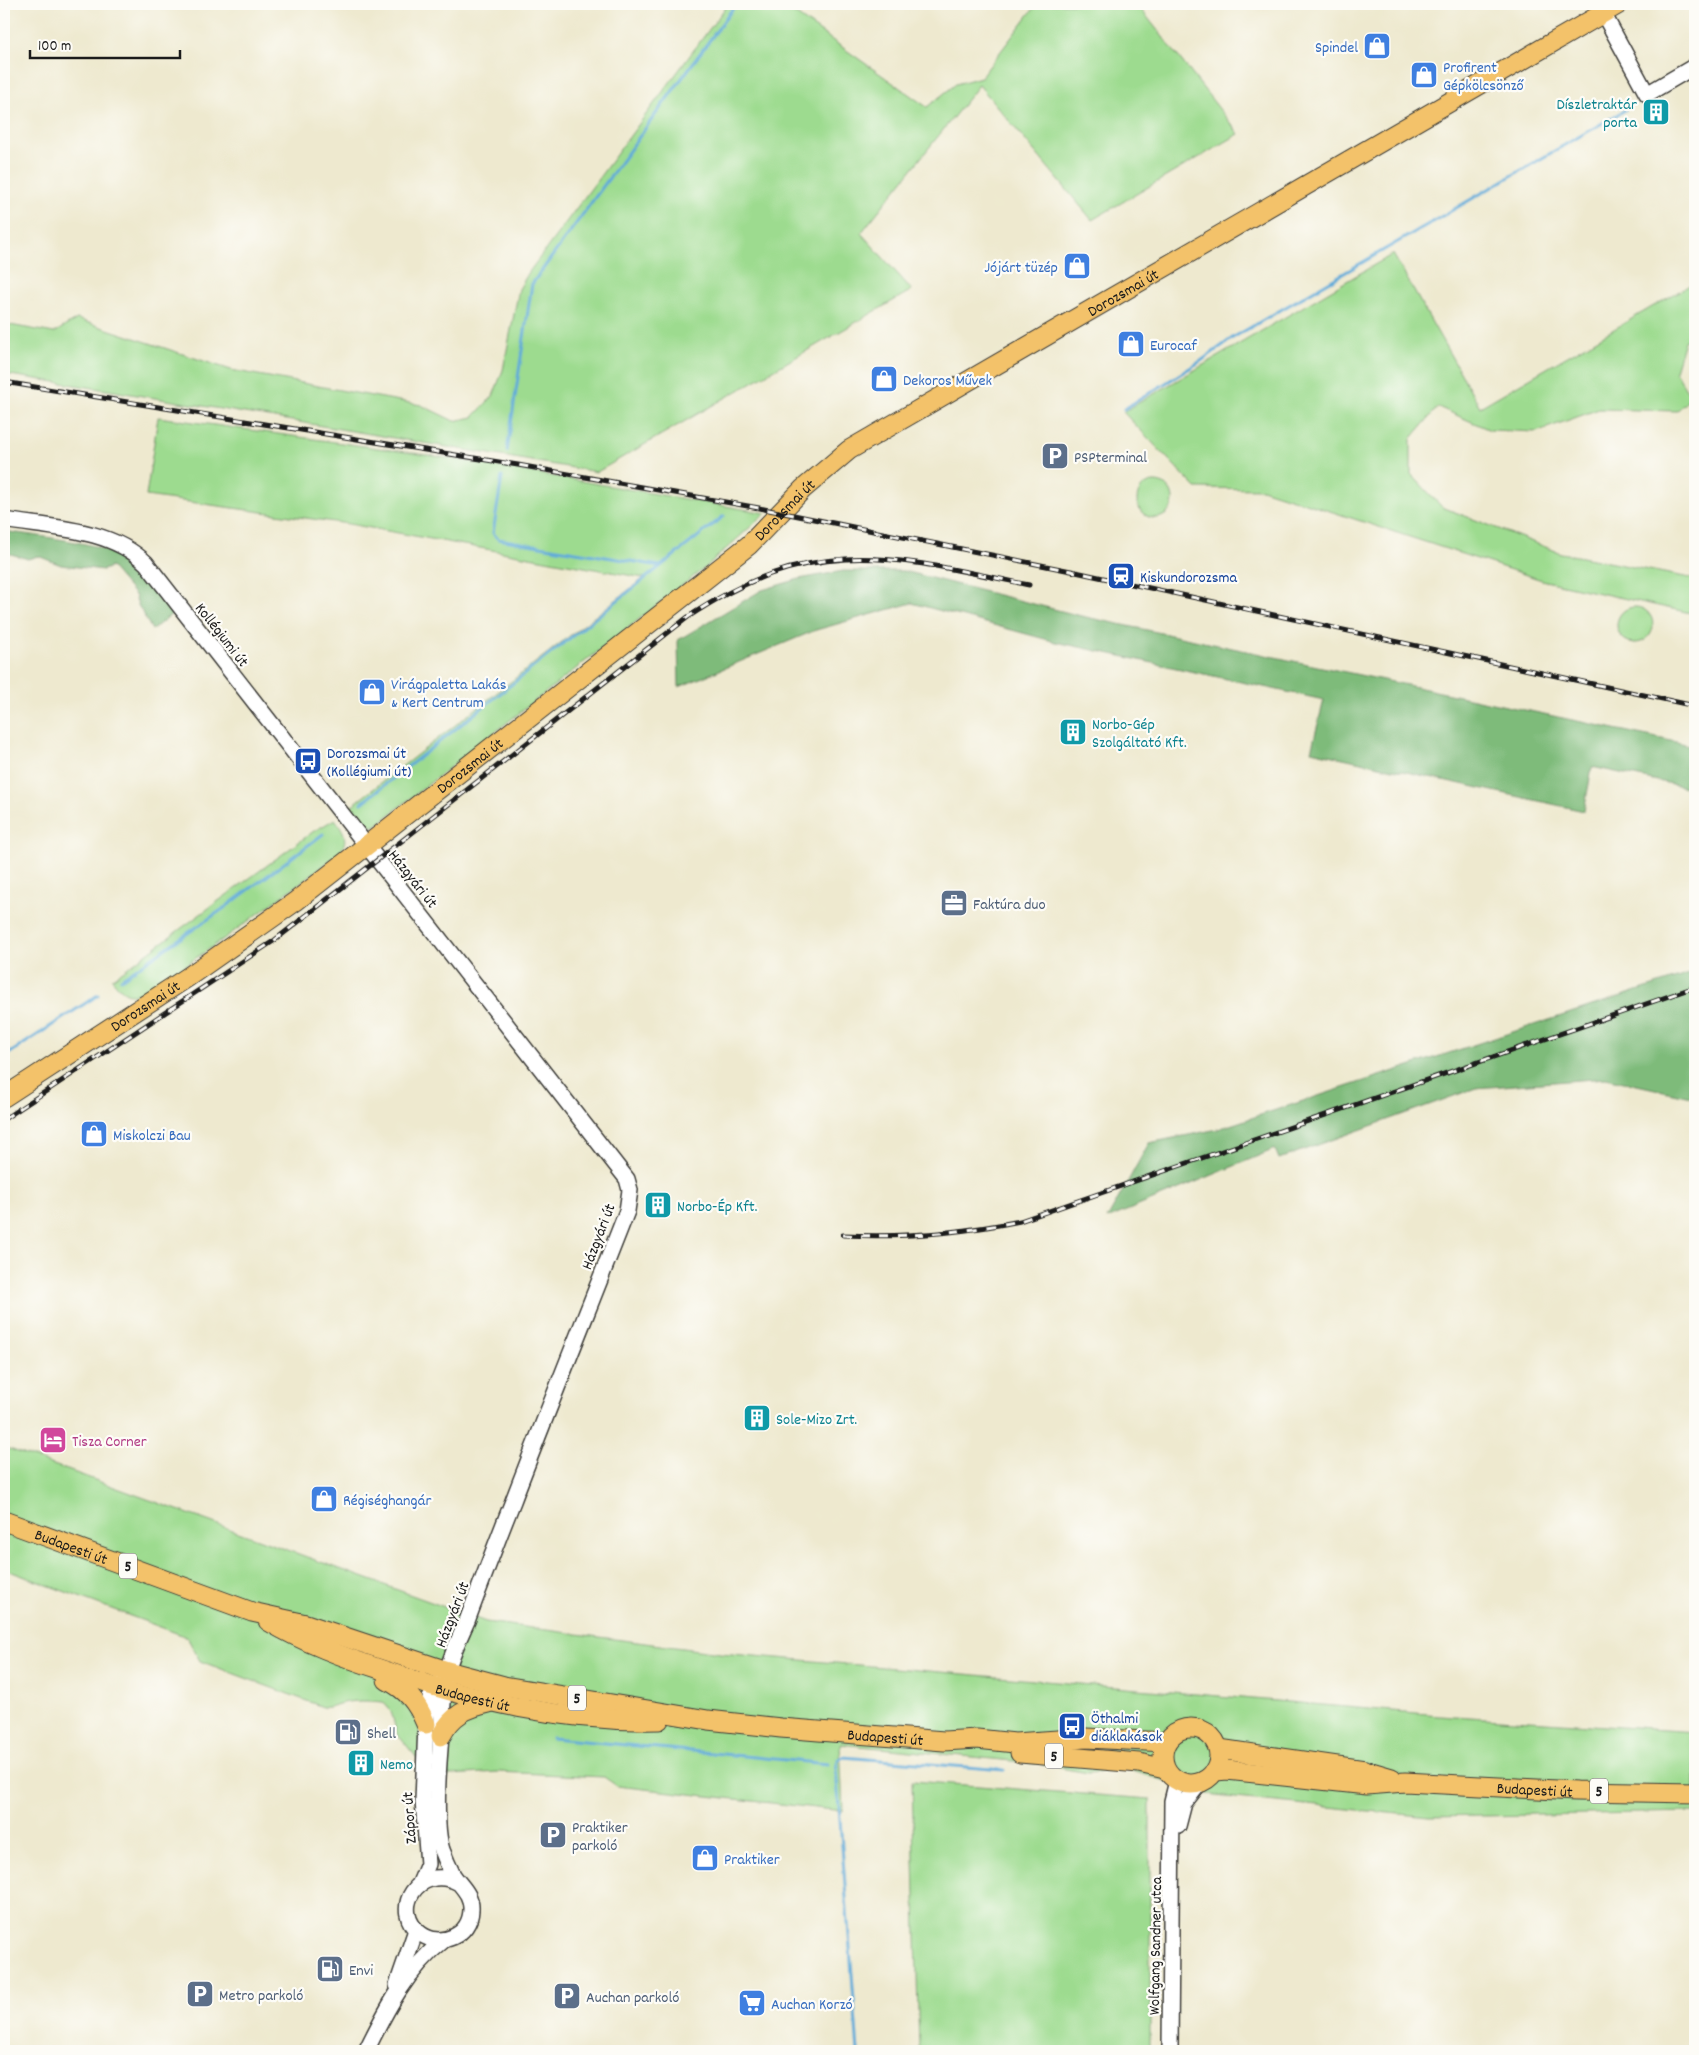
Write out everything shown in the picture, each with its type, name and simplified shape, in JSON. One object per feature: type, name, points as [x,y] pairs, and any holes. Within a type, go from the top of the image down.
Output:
[{"type":"main road","name":"Dorozsmai út","points":[[4,1097],[247,937],[366,846],[749,545],[803,489],[849,450],[1611,8]]},
{"type":"main road","name":"Budapesti út","points":[[4,1521],[252,1612],[306,1624],[447,1671],[504,1686],[708,1720],[944,1741],[977,1739],[1015,1743],[1086,1738],[1166,1742]]},
{"type":"main road","name":"Budapesti út","points":[[252,1612],[300,1640],[440,1689],[491,1702],[618,1721],[708,1720]]},
{"type":"main road","points":[[360,1662],[376,1674],[403,1688],[414,1699],[426,1724]]},
{"type":"main road","points":[[441,1736],[446,1726],[459,1712],[491,1702]]},
{"type":"main road","points":[[1171,1775],[1162,1755],[1166,1742],[1174,1734],[1184,1729],[1195,1728],[1210,1735],[1219,1749],[1220,1760],[1216,1771],[1208,1779],[1198,1784]]},
{"type":"main road","name":"Budapesti út","points":[[944,1741],[974,1750],[1139,1762],[1171,1775],[1187,1785],[1198,1784]]},
{"type":"main road","name":"Budapesti út","points":[[1219,1749],[1365,1770],[1405,1782]]},
{"type":"main road","name":"Budapesti út","points":[[1216,1771],[1227,1770],[1367,1785],[1405,1782],[1576,1791],[1695,1793]]},
{"type":"street","points":[[1611,8],[1647,94],[1695,66]]},
{"type":"street","name":"Kollégiumi út","points":[[4,520],[114,540],[136,554],[155,574],[366,846]]},
{"type":"street","name":"Házgyári út","points":[[366,846],[623,1172],[630,1190],[627,1211],[447,1671]]},
{"type":"street","name":"Zápor út","points":[[393,1998],[422,1958],[444,1940],[461,1932],[467,1925],[471,1914],[471,1903],[466,1890],[450,1869],[441,1847],[438,1776],[441,1736],[440,1689],[447,1671]]},
{"type":"street","name":"Zápor út","points":[[366,2051],[393,1998],[416,1930],[408,1914],[408,1904],[411,1893],[420,1883],[428,1864],[423,1801],[426,1724],[430,1698],[440,1689]]},
{"type":"street","name":"Wolfgang Sandner utca","points":[[1170,2051],[1173,1842],[1171,1775]]},
{"type":"street","name":"Wolfgang Sandner utca","points":[[1173,1842],[1184,1803],[1198,1784]]},
{"type":"street","points":[[420,1883],[432,1877],[448,1877],[460,1883]]},
{"type":"street","points":[[416,1930],[433,1940],[444,1940]]},
{"type":"green space","points":[[728,4],[781,4],[927,107],[956,84],[981,77],[1037,4],[1137,4],[1239,134],[1092,220],[979,85],[861,233],[912,290],[597,472],[4,374],[4,324],[54,333],[77,319],[231,370],[421,405],[454,421],[473,417],[493,396],[503,370],[519,289],[529,272]]},
{"type":"green space","points":[[1393,254],[1480,407],[1695,282],[1695,334],[1684,341],[1675,371],[1691,397],[1677,411],[1599,409],[1536,432],[1490,430],[1438,407],[1411,439],[1411,474],[1442,507],[1561,553],[1695,579],[1695,614],[1545,581],[1262,489],[1196,488],[1123,412]]},
{"type":"green space","points":[[158,417],[448,458],[766,513],[707,566],[375,826],[365,826],[354,821],[345,811],[644,578],[349,524],[146,496]]},
{"type":"green space","points":[[1155,482],[1167,488],[1173,500],[1167,512],[1155,518],[1143,512],[1137,500],[1143,488]]},
{"type":"green space","points":[[4,531],[84,544],[114,552],[138,570],[173,613],[152,630],[138,605],[135,595],[111,567],[103,570],[61,565],[38,556],[28,559],[4,552]]},
{"type":"green space","points":[[843,571],[904,571],[1081,616],[1695,746],[1695,789],[1592,767],[1584,811],[1311,751],[1324,700],[1056,642],[912,603],[816,630],[679,687],[678,640],[762,590],[799,579]]},
{"type":"green space","points":[[1635,607],[1642,608],[1648,612],[1652,618],[1652,632],[1648,638],[1642,642],[1635,643],[1628,642],[1622,638],[1618,632],[1617,625],[1618,618],[1622,612],[1628,608]]},
{"type":"green space","points":[[335,819],[341,827],[345,839],[340,853],[225,938],[143,993],[126,993],[112,979],[314,831]]},
{"type":"green space","points":[[1695,972],[1695,1098],[1606,1078],[1476,1088],[1279,1159],[1275,1149],[1107,1219],[1149,1143],[1218,1129]]},
{"type":"green space","points":[[4,1447],[486,1622],[720,1653],[1439,1715],[1695,1732],[1695,1812],[1430,1817],[1215,1796],[1126,1769],[1088,1773],[1033,1763],[840,1744],[843,1811],[617,1786],[604,1777],[498,1772],[419,1777],[418,1759],[397,1734],[391,1711],[383,1702],[352,1701],[323,1707],[200,1661],[187,1637],[4,1569]]},
{"type":"green space","points":[[912,1781],[1150,1799],[1150,2051],[919,2051]]},
{"type":"waterway","points":[[507,451],[532,284],[736,4]]},
{"type":"waterway","points":[[1124,409],[1201,361],[1234,337],[1625,110]]},
{"type":"waterway","points":[[502,477],[493,533],[498,539],[660,566]]},
{"type":"waterway","points":[[362,803],[724,516]]},
{"type":"waterway","points":[[121,979],[223,909],[323,834]]},
{"type":"waterway","points":[[4,1057],[98,995]]},
{"type":"waterway","points":[[552,1738],[828,1764]]},
{"type":"waterway","points":[[858,2051],[836,1769],[838,1760],[843,1757],[1004,1770]]},
{"type":"railway","points":[[4,382],[518,465],[759,508],[1071,571],[1695,706]]},
{"type":"railway","points":[[4,1119],[275,940],[688,617],[733,590],[775,572],[815,562],[854,559],[894,560],[936,566],[1029,585]]},
{"type":"railway","points":[[843,1235],[888,1236],[932,1234],[1020,1221],[1695,987]]},
{"type":"place","name":"Spindel","points":[[1377,46]]},
{"type":"place","name":"Profirent Gépkölcsönző","points":[[1424,75]]},
{"type":"place","name":"Díszletraktár porta","points":[[1656,112]]},
{"type":"place","name":"Jójárt tüzép","points":[[1077,266]]},
{"type":"place","name":"Eurocaf","points":[[1131,344]]},
{"type":"place","name":"Dekoros Művek","points":[[884,379]]},
{"type":"place","name":"PSPterminal","points":[[1055,456]]},
{"type":"place","name":"Kiskundorozsma","points":[[1121,576]]},
{"type":"place","name":"Virágpaletta Lakás & Kert Centrum","points":[[372,692]]},
{"type":"place","name":"Norbo-Gép Szolgáltató Kft.","points":[[1073,732]]},
{"type":"place","name":"Dorozsmai út (Kollégiumi út)","points":[[308,761]]},
{"type":"place","name":"Faktúra duo","points":[[954,903]]},
{"type":"place","name":"Miskolczi Bau","points":[[94,1134]]},
{"type":"place","name":"Norbo-Ép Kft.","points":[[658,1205]]},
{"type":"place","name":"Sole-Mizo Zrt.","points":[[757,1418]]},
{"type":"place","name":"Tisza Corner","points":[[53,1440]]},
{"type":"place","name":"Régiséghangár","points":[[324,1499]]},
{"type":"place","name":"Öthalmi diáklakások","points":[[1072,1726]]},
{"type":"place","name":"Shell","points":[[348,1732]]},
{"type":"place","name":"Nemo","points":[[361,1763]]},
{"type":"place","name":"Praktiker parkoló","points":[[553,1835]]},
{"type":"place","name":"Praktiker","points":[[705,1858]]},
{"type":"place","name":"Envi","points":[[330,1969]]},
{"type":"place","name":"Metro parkoló","points":[[200,1994]]},
{"type":"place","name":"Auchan parkoló","points":[[567,1996]]},
{"type":"place","name":"Auchan Korzó","points":[[752,2003]]}]
